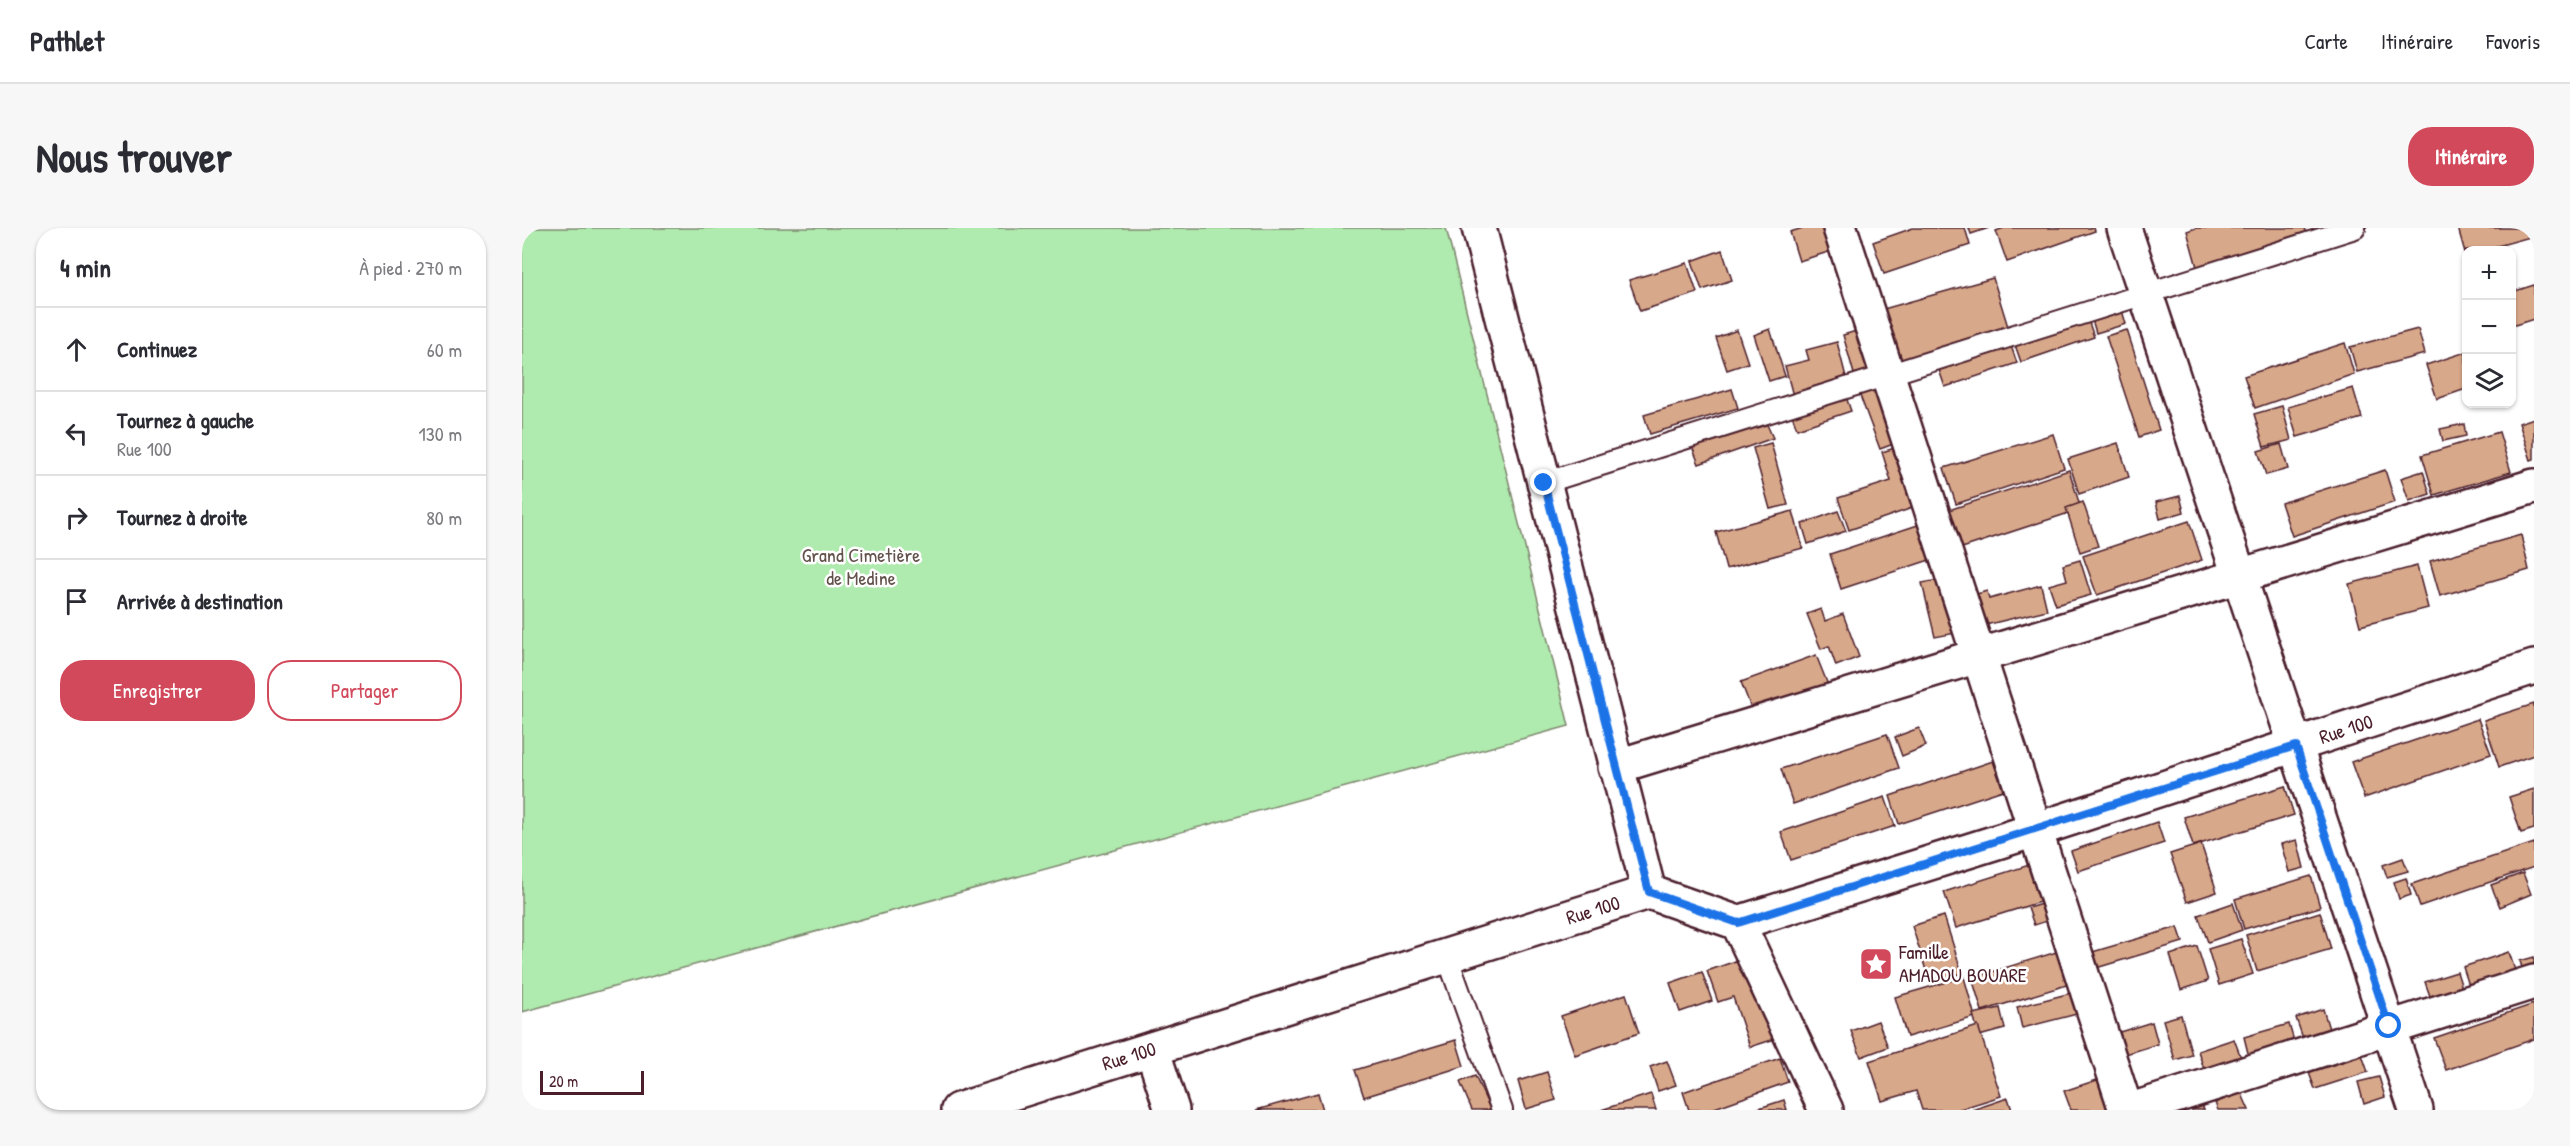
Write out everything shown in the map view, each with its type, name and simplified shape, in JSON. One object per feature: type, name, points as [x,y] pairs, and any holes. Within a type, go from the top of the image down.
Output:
[{"type":"street","points":[[1479,228],[1615,767],[1649,892],[1738,923],[1826,1110]]},
{"type":"street","points":[[1840,228],[2128,1110],[2534,982]]},
{"type":"street","points":[[2124,228],[2416,1110]]},
{"type":"street","points":[[1615,767],[2534,486]]},
{"type":"street","name":"Rue 100","points":[[1738,923],[2035,830],[2534,667]]},
{"type":"street","name":"Rue 100","points":[[957,1110],[1649,892]]},
{"type":"street","points":[[1152,1049],[1172,1110]]},
{"type":"lane","points":[[1544,483],[2146,296],[2355,228]]},
{"type":"lane","points":[[1447,956],[1502,1110]]},
{"type":"green space","name":"Grand Cimetière de Medine","points":[[522,228],[1446,228],[1569,726],[522,1012]]},
{"type":"building","points":[[1803,228],[1842,228],[1848,246],[1799,261],[1790,232]]},
{"type":"building","points":[[1913,228],[1965,228],[1970,245],[1884,274],[1873,242]]},
{"type":"building","points":[[1969,228],[1989,228],[1971,234]]},
{"type":"building","points":[[2004,228],[2094,228],[2095,231],[2007,262],[1996,231]]},
{"type":"building","points":[[2196,228],[2305,228],[2307,234],[2197,267],[2187,231]]},
{"type":"building","points":[[2458,228],[2534,228],[2534,236],[2498,246],[2463,246]]},
{"type":"building","points":[[1722,250],[1732,280],[1702,290],[1692,261]]},
{"type":"building","points":[[1687,263],[1697,293],[1640,311],[1629,280]]},
{"type":"building","points":[[1993,278],[2009,330],[1895,363],[1880,310]]},
{"type":"building","points":[[2534,285],[2534,319],[2516,325],[2516,300],[2516,291]]},
{"type":"building","points":[[2121,307],[2126,324],[2096,333],[2091,316]]},
{"type":"building","points":[[2087,317],[2094,337],[2021,362],[2014,342]]},
{"type":"building","points":[[1770,329],[1785,376],[1769,381],[1754,335]]},
{"type":"building","points":[[1863,329],[1873,369],[1854,374],[1843,335]]},
{"type":"building","points":[[2418,329],[2425,354],[2357,372],[2350,347]]},
{"type":"building","points":[[1737,330],[1748,363],[1727,370],[1716,338]]},
{"type":"building","points":[[2127,330],[2159,430],[2139,437],[2106,336]]},
{"type":"building","points":[[1837,342],[1847,381],[1793,396],[1785,366],[1809,360],[1806,350]]},
{"type":"building","points":[[2010,343],[2017,363],[1945,387],[1938,367]]},
{"type":"building","points":[[2345,343],[2354,374],[2255,408],[2244,376]]},
{"type":"building","points":[[2462,353],[2462,390],[2437,399],[2426,365]]},
{"type":"building","points":[[1876,388],[1896,443],[1880,449],[1859,393]]},
{"type":"building","points":[[2353,388],[2362,418],[2297,437],[2288,407]]},
{"type":"building","points":[[1732,389],[1738,408],[1650,434],[1644,415]]},
{"type":"building","points":[[1845,394],[1851,411],[1797,429],[1791,412]]},
{"type":"building","points":[[2282,406],[2291,440],[2264,447],[2254,414]]},
{"type":"building","points":[[2534,418],[2534,459],[2531,460],[2519,423]]},
{"type":"building","points":[[1765,420],[1773,438],[1699,464],[1691,444]]},
{"type":"building","points":[[2464,424],[2466,436],[2443,441],[2440,429]]},
{"type":"building","points":[[2499,432],[2511,472],[2434,495],[2422,455]]},
{"type":"building","points":[[2053,434],[2064,468],[1956,504],[1944,468]]},
{"type":"building","points":[[1771,443],[1788,505],[1770,509],[1753,448]]},
{"type":"building","points":[[2118,443],[2129,477],[2079,494],[2068,459]]},
{"type":"building","points":[[2281,444],[2288,469],[2266,475],[2258,451]]},
{"type":"building","points":[[1898,447],[1918,506],[1849,530],[1838,498],[1891,481],[1882,452]]},
{"type":"building","points":[[2069,470],[2081,509],[1959,549],[1946,511]]},
{"type":"building","points":[[2385,470],[2395,502],[2292,536],[2281,503]]},
{"type":"building","points":[[2423,471],[2430,494],[2409,501],[2401,478]]},
{"type":"building","points":[[2180,496],[2184,512],[2160,519],[2156,502]]},
{"type":"building","points":[[2083,502],[2098,546],[2080,552],[2066,508]]},
{"type":"building","points":[[1793,511],[1803,548],[1726,569],[1716,532]]},
{"type":"building","points":[[1838,511],[1846,531],[1808,544],[1802,524]]},
{"type":"building","points":[[1936,519],[1948,554],[1841,589],[1830,554]]},
{"type":"building","points":[[2189,521],[2202,560],[2097,595],[2083,556]]},
{"type":"building","points":[[2521,535],[2529,570],[2440,596],[2430,561]]},
{"type":"building","points":[[2080,560],[2091,595],[2056,605],[2049,585],[2067,580],[2063,565]]},
{"type":"building","points":[[2417,566],[2428,608],[2360,626],[2349,584]]},
{"type":"building","points":[[1943,579],[1956,633],[1935,637],[1922,583]]},
{"type":"building","points":[[2041,585],[2047,610],[1977,627],[1970,596],[1987,591],[1989,599]]},
{"type":"building","points":[[1821,609],[1825,621],[1843,614],[1859,657],[1836,666],[1829,646],[1821,649],[1807,614]]},
{"type":"building","points":[[1816,655],[1828,685],[1753,713],[1741,682]]},
{"type":"building","points":[[2534,704],[2534,755],[2499,767],[2484,720]]},
{"type":"building","points":[[2478,719],[2491,754],[2364,798],[2351,762]]},
{"type":"building","points":[[1919,728],[1926,746],[1902,756],[1895,737]]},
{"type":"building","points":[[1887,734],[1899,768],[1793,804],[1781,769]]},
{"type":"building","points":[[1993,761],[2003,790],[1899,824],[1890,796]]},
{"type":"building","points":[[2285,786],[2294,815],[2193,846],[2184,817]]},
{"type":"building","points":[[2534,789],[2534,829],[2521,833],[2509,797]]},
{"type":"building","points":[[1885,797],[1895,826],[1791,860],[1781,832]]},
{"type":"building","points":[[2157,822],[2164,843],[2078,871],[2071,851]]},
{"type":"building","points":[[2297,840],[2304,868],[2289,872],[2281,844]]},
{"type":"building","points":[[2534,843],[2534,867],[2420,906],[2412,884]]},
{"type":"building","points":[[2201,844],[2217,892],[2187,902],[2170,854]]},
{"type":"building","points":[[2403,858],[2408,871],[2387,877],[2383,865]]},
{"type":"building","points":[[2048,859],[2059,896],[1956,928],[1944,892]]},
{"type":"building","points":[[2523,873],[2531,894],[2500,907],[2491,885]]},
{"type":"building","points":[[2311,876],[2320,907],[2244,929],[2235,899]]},
{"type":"building","points":[[2406,878],[2411,895],[2399,899],[2394,882]]},
{"type":"building","points":[[2045,903],[2050,920],[2034,925],[2028,908]]},
{"type":"building","points":[[2233,903],[2242,930],[2208,942],[2198,915]]},
{"type":"building","points":[[2320,912],[2331,949],[2257,971],[2246,935]]},
{"type":"building","points":[[1944,916],[1962,973],[1930,983],[1912,926]]},
{"type":"building","points":[[2178,927],[2183,942],[2086,971],[2082,955]]},
{"type":"building","points":[[2241,939],[2253,974],[2219,985],[2208,949]]},
{"type":"building","points":[[2076,946],[2086,979],[1982,1011],[1972,978]]},
{"type":"building","points":[[2197,946],[2208,981],[2181,990],[2170,955]]},
{"type":"building","points":[[2509,952],[2519,983],[2473,998],[2463,967]]},
{"type":"building","points":[[1750,956],[1778,1038],[1750,1047],[1733,997],[1718,1002],[1707,971]]},
{"type":"building","points":[[2534,957],[2534,977],[2526,980],[2520,961]]},
{"type":"building","points":[[1702,972],[1712,1001],[1680,1012],[1670,983]]},
{"type":"building","points":[[2457,972],[2466,1000],[2435,1010],[2425,982]]},
{"type":"building","points":[[1964,977],[1975,1017],[1907,1037],[1895,997]]},
{"type":"building","points":[[2071,993],[2077,1014],[2022,1028],[2017,1007]]},
{"type":"building","points":[[1626,994],[1639,1033],[1575,1055],[1561,1016]]},
{"type":"building","points":[[2534,1004],[2534,1039],[2446,1070],[2434,1038]]},
{"type":"building","points":[[2000,1008],[2005,1029],[1979,1036],[1973,1014]]},
{"type":"building","points":[[2323,1009],[2332,1039],[2306,1047],[2296,1018]]},
{"type":"building","points":[[2181,1015],[2192,1055],[2175,1060],[2163,1020]]},
{"type":"building","points":[[1878,1021],[1888,1047],[1861,1057],[1851,1031]]},
{"type":"building","points":[[2152,1022],[2158,1044],[2116,1057],[2110,1035]]},
{"type":"building","points":[[2289,1024],[2297,1052],[2251,1065],[2244,1037]]},
{"type":"building","points":[[1978,1026],[2001,1096],[1957,1110],[1922,1110],[1916,1091],[1882,1101],[1869,1061]]},
{"type":"building","points":[[2234,1039],[2245,1068],[2208,1081],[2198,1051]]},
{"type":"building","points":[[1456,1040],[1464,1066],[1364,1097],[1355,1070]]},
{"type":"building","points":[[2361,1052],[2368,1072],[2315,1089],[2308,1070]]},
{"type":"building","points":[[1780,1058],[1788,1082],[1709,1110],[1689,1110],[1683,1092]]},
{"type":"building","points":[[1667,1061],[1676,1085],[1658,1091],[1650,1067]]},
{"type":"building","points":[[1547,1072],[1556,1100],[1526,1109],[1518,1081]]},
{"type":"building","points":[[2118,1073],[2128,1103],[2108,1110],[2071,1110],[2064,1091]]},
{"type":"building","points":[[1475,1076],[1490,1109],[1472,1110],[1460,1082]]},
{"type":"building","points":[[2379,1077],[2385,1097],[2364,1104],[2358,1082]]},
{"type":"building","points":[[2241,1092],[2249,1110],[2218,1110],[2215,1103]]},
{"type":"building","points":[[1318,1093],[1323,1110],[1256,1110]]},
{"type":"building","points":[[1651,1094],[1656,1110],[1601,1110]]},
{"type":"building","points":[[2008,1098],[2012,1110],[1972,1110]]},
{"type":"building","points":[[1784,1100],[1787,1110],[1753,1110]]},
{"type":"building","points":[[2201,1102],[2204,1110],[2177,1110]]},
{"type":"place","name":"Famille AMADOU BOUARE","points":[[1876,964]]},
{"type":"route","points":[[1544,483],[1615,767],[1649,892],[1738,923],[2296,746],[2389,1026]]}]
